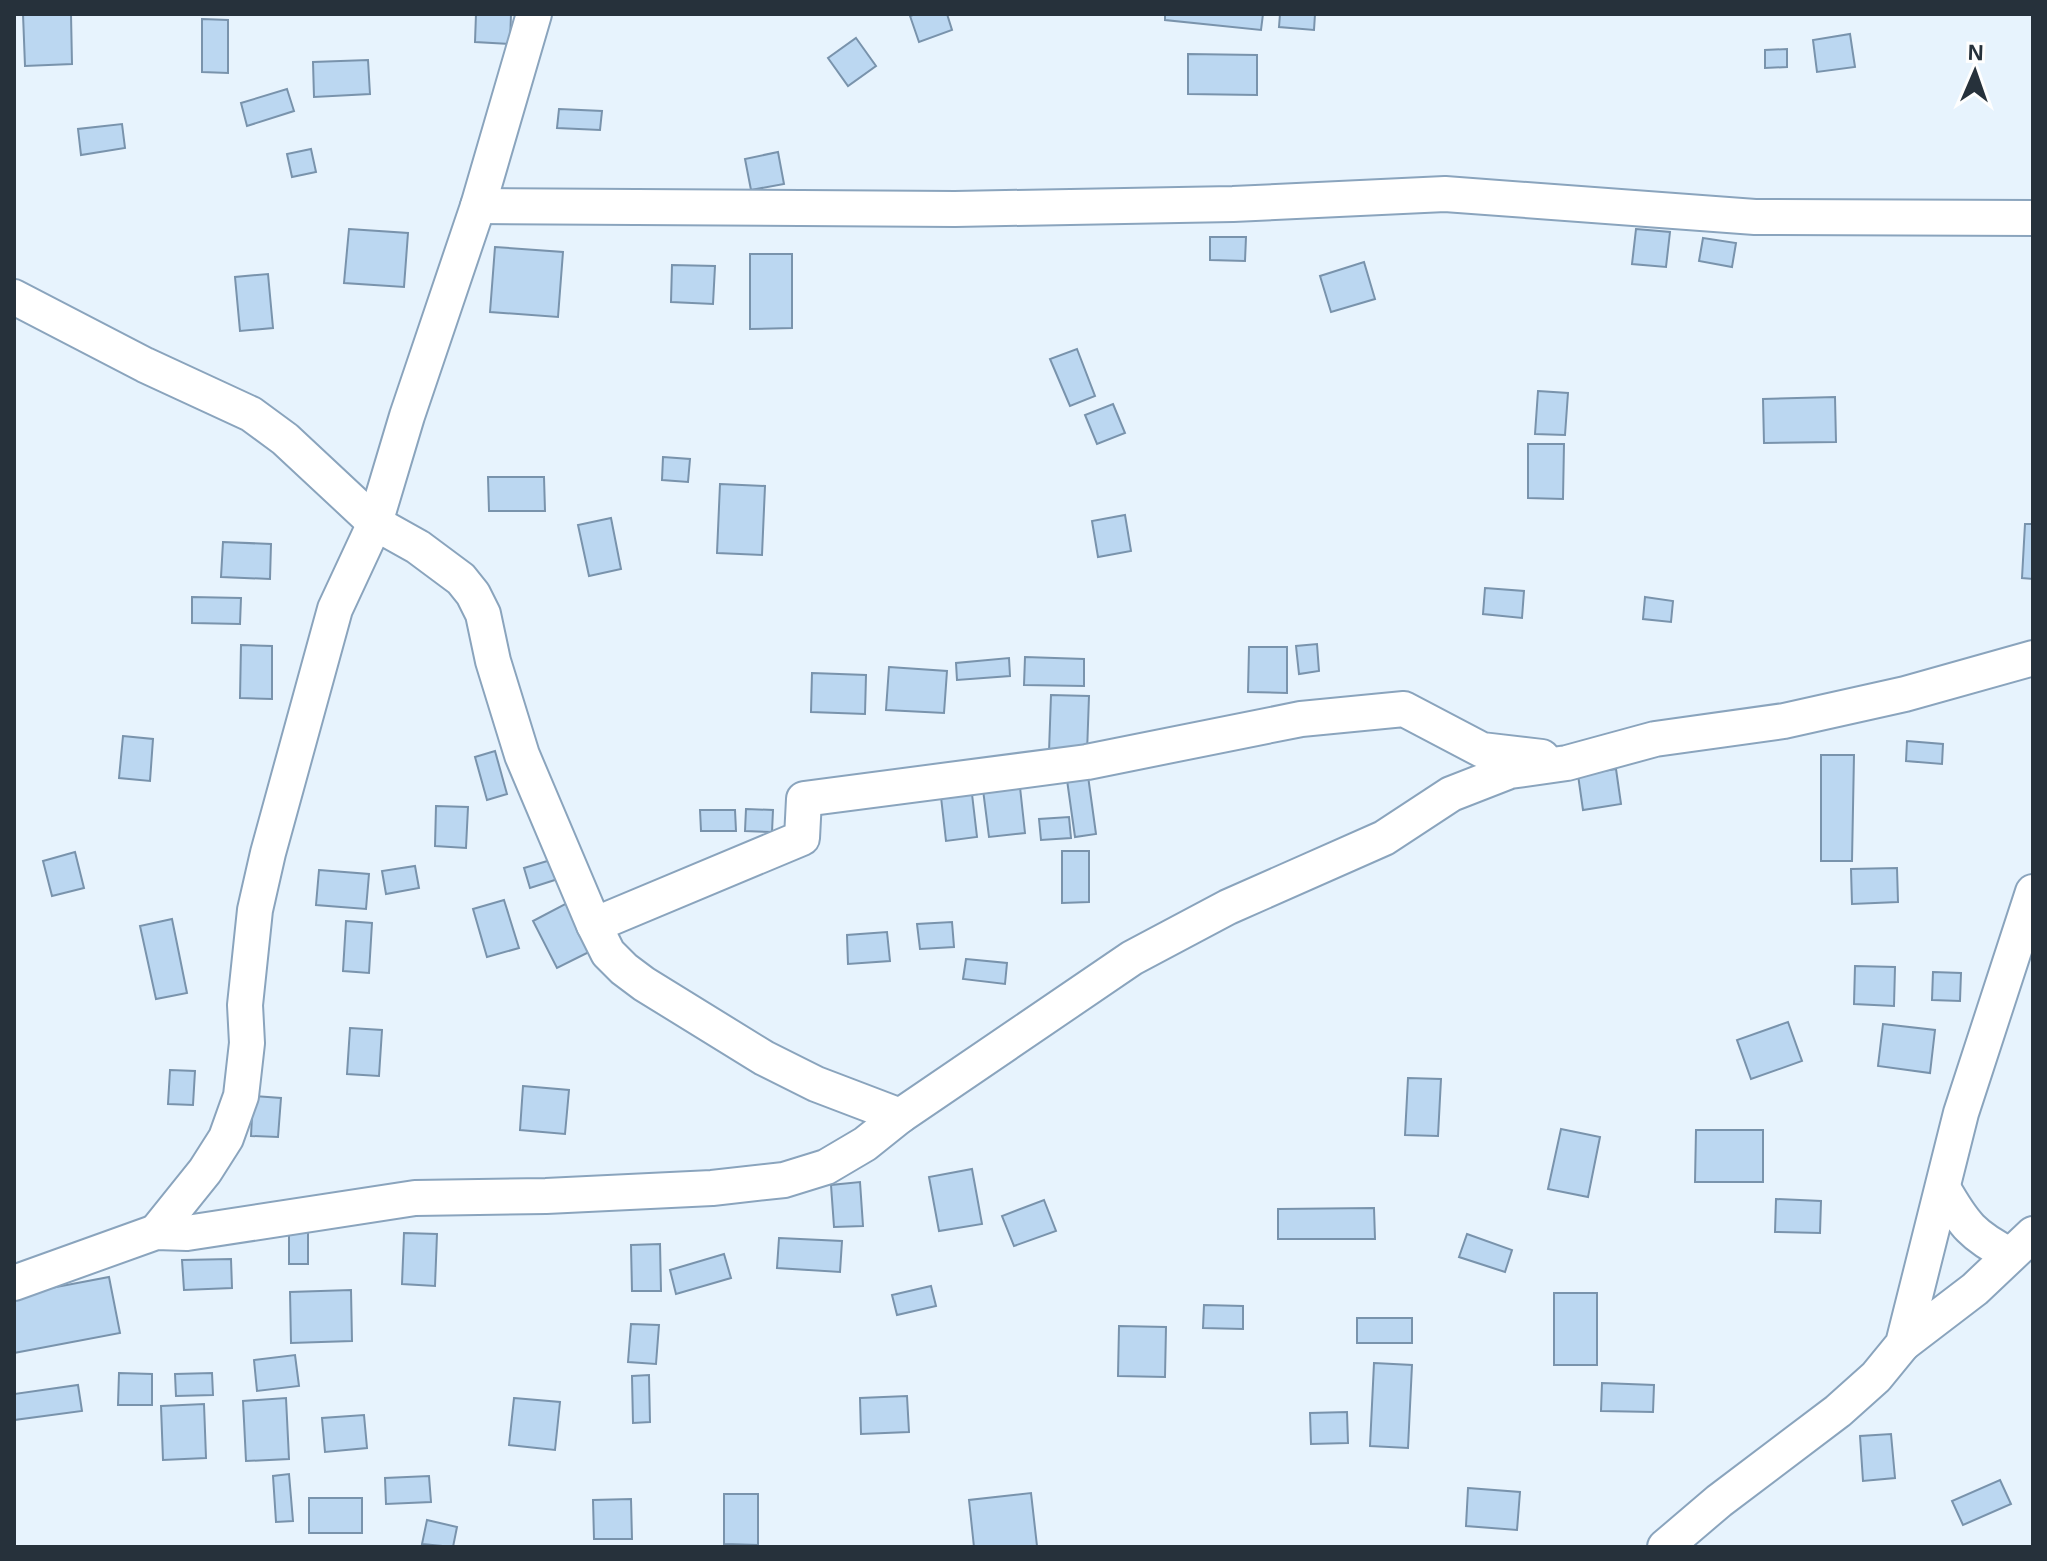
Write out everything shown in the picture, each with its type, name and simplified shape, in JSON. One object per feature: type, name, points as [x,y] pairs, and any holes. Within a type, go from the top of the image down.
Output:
[{"type":"street","points":[[156,1232],[205,1171],[226,1138],[241,1096],[247,1043],[245,1005],[255,910],[268,853],[335,609],[375,523],[407,416],[478,206],[534,14]]},
{"type":"street","points":[[478,206],[955,209],[1233,204],[1445,194],[1755,217],[2033,218]]},
{"type":"street","points":[[14,297],[131,358],[251,414],[285,439],[375,523],[418,547],[461,579],[483,614],[493,661],[522,755],[608,953],[644,984],[764,1058],[816,1084],[900,1116]]},
{"type":"street","points":[[14,1283],[156,1232],[187,1233],[415,1198],[546,1196],[712,1188],[784,1180],[826,1167],[865,1144],[900,1116],[1132,958],[1228,907],[1384,838],[1451,794],[1510,771],[1567,763],[1655,739],[1784,721],[1905,694],[2033,658]]},
{"type":"street","points":[[594,925],[802,838],[804,799],[1087,762],[1301,719],[1404,709],[1482,750],[1559,758],[1567,763]]},
{"type":"street","points":[[1903,1344],[1961,1113],[2033,892]]},
{"type":"street","points":[[1943,1188],[1960,1218],[1980,1240],[2022,1245]]},
{"type":"street","points":[[1665,1547],[1719,1501],[1838,1411],[1876,1377],[1903,1344],[1975,1289],[2022,1245]]},
{"type":"building","points":[[23,14],[71,14],[72,64],[25,66]]},
{"type":"building","points":[[476,14],[511,14],[510,44],[475,42]]},
{"type":"building","points":[[947,14],[952,30],[919,42],[910,16]]},
{"type":"building","points":[[1165,14],[1263,14],[1261,30],[1165,20]]},
{"type":"building","points":[[1280,14],[1315,14],[1314,30],[1279,27]]},
{"type":"building","points":[[202,19],[228,20],[228,73],[202,72]]},
{"type":"building","points":[[1850,34],[1855,67],[1817,72],[1813,40]]},
{"type":"building","points":[[856,38],[876,66],[848,86],[828,58]]},
{"type":"building","points":[[1787,49],[1787,67],[1765,68],[1765,50]]},
{"type":"building","points":[[1188,54],[1257,55],[1257,95],[1188,94]]},
{"type":"building","points":[[368,60],[370,94],[314,97],[313,62]]},
{"type":"building","points":[[287,89],[294,111],[247,126],[241,103]]},
{"type":"building","points":[[559,109],[602,111],[600,130],[557,128]]},
{"type":"building","points":[[122,124],[125,148],[81,155],[78,129]]},
{"type":"building","points":[[311,149],[316,172],[292,177],[287,154]]},
{"type":"building","points":[[778,152],[784,184],[751,190],[745,159]]},
{"type":"building","points":[[349,229],[408,233],[404,287],[344,283]]},
{"type":"building","points":[[1636,229],[1670,232],[1666,267],[1632,264]]},
{"type":"building","points":[[1210,237],[1246,237],[1245,261],[1210,260]]},
{"type":"building","points":[[1703,238],[1736,243],[1732,267],[1699,261]]},
{"type":"building","points":[[495,247],[563,252],[558,317],[490,312]]},
{"type":"building","points":[[750,254],[792,254],[792,328],[750,329]]},
{"type":"building","points":[[1364,262],[1375,299],[1331,312],[1320,276]]},
{"type":"building","points":[[672,265],[715,266],[713,304],[671,302]]},
{"type":"building","points":[[268,274],[273,328],[240,331],[235,277]]},
{"type":"building","points":[[1077,349],[1095,396],[1070,406],[1050,359]]},
{"type":"building","points":[[1538,391],[1568,393],[1565,435],[1535,434]]},
{"type":"building","points":[[1835,397],[1836,442],[1764,443],[1763,399]]},
{"type":"building","points":[[1113,404],[1125,433],[1097,444],[1085,415]]},
{"type":"building","points":[[1528,444],[1564,444],[1563,499],[1528,498]]},
{"type":"building","points":[[663,457],[690,459],[688,482],[662,480]]},
{"type":"building","points":[[488,477],[544,477],[545,511],[489,511]]},
{"type":"building","points":[[720,484],[765,486],[762,555],[717,553]]},
{"type":"building","points":[[1125,515],[1131,551],[1098,557],[1092,521]]},
{"type":"building","points":[[611,518],[621,569],[589,576],[578,525]]},
{"type":"building","points":[[2025,524],[2033,524],[2033,579],[2022,578]]},
{"type":"building","points":[[223,542],[271,544],[270,579],[221,577]]},
{"type":"building","points":[[1485,588],[1524,591],[1522,618],[1483,614]]},
{"type":"building","points":[[192,597],[241,598],[240,624],[192,623]]},
{"type":"building","points":[[1645,597],[1673,601],[1671,622],[1643,619]]},
{"type":"building","points":[[1317,644],[1319,671],[1299,674],[1296,646]]},
{"type":"building","points":[[241,645],[272,646],[272,699],[240,698]]},
{"type":"building","points":[[1249,647],[1287,647],[1287,693],[1248,692]]},
{"type":"building","points":[[1025,657],[1084,659],[1084,686],[1024,685]]},
{"type":"building","points":[[1009,658],[1010,676],[957,680],[956,663]]},
{"type":"building","points":[[889,667],[947,671],[944,713],[886,710]]},
{"type":"building","points":[[812,673],[866,675],[865,714],[811,712]]},
{"type":"building","points":[[1051,695],[1089,696],[1087,753],[1049,752]]},
{"type":"building","points":[[123,736],[153,739],[150,781],[119,778]]},
{"type":"building","points":[[1907,741],[1943,744],[1942,764],[1906,761]]},
{"type":"building","points":[[495,751],[507,794],[487,800],[475,757]]},
{"type":"building","points":[[1821,755],[1854,755],[1852,861],[1821,861]]},
{"type":"building","points":[[1616,769],[1621,804],[1583,810],[1578,775]]},
{"type":"building","points":[[1088,776],[1096,834],[1075,837],[1067,780]]},
{"type":"building","points":[[1019,778],[1025,833],[989,837],[982,782]]},
{"type":"building","points":[[972,794],[977,837],[946,841],[941,797]]},
{"type":"building","points":[[436,806],[468,807],[466,848],[435,846]]},
{"type":"building","points":[[746,809],[773,810],[772,832],[745,831]]},
{"type":"building","points":[[700,810],[735,810],[736,831],[701,831]]},
{"type":"building","points":[[1069,817],[1071,838],[1041,840],[1039,819]]},
{"type":"building","points":[[1062,851],[1089,851],[1089,902],[1062,903]]},
{"type":"building","points":[[75,852],[84,888],[52,896],[43,861]]},
{"type":"building","points":[[554,859],[561,878],[530,888],[524,868]]},
{"type":"building","points":[[415,866],[419,888],[386,894],[382,871]]},
{"type":"building","points":[[1897,868],[1898,902],[1852,904],[1851,869]]},
{"type":"building","points":[[319,870],[369,874],[366,909],[316,905]]},
{"type":"building","points":[[504,900],[519,948],[487,957],[473,909]]},
{"type":"building","points":[[569,902],[593,950],[557,968],[533,921]]},
{"type":"building","points":[[172,919],[187,993],[156,999],[140,926]]},
{"type":"building","points":[[346,921],[372,923],[369,973],[343,971]]},
{"type":"building","points":[[952,922],[954,947],[920,949],[917,924]]},
{"type":"building","points":[[887,932],[890,961],[848,964],[847,935]]},
{"type":"building","points":[[966,959],[1007,963],[1005,984],[963,979]]},
{"type":"building","points":[[1855,966],[1895,967],[1894,1006],[1854,1004]]},
{"type":"building","points":[[1933,972],[1961,973],[1960,1001],[1932,1000]]},
{"type":"building","points":[[1788,1022],[1802,1061],[1751,1079],[1737,1040]]},
{"type":"building","points":[[1883,1024],[1935,1030],[1930,1073],[1878,1066]]},
{"type":"building","points":[[350,1028],[382,1030],[379,1076],[347,1074]]},
{"type":"building","points":[[170,1070],[195,1071],[193,1105],[168,1104]]},
{"type":"building","points":[[1408,1078],[1441,1079],[1438,1136],[1405,1135]]},
{"type":"building","points":[[523,1086],[569,1090],[565,1134],[520,1130]]},
{"type":"building","points":[[253,1096],[281,1098],[278,1137],[251,1136]]},
{"type":"building","points":[[1561,1129],[1600,1137],[1588,1197],[1548,1189]]},
{"type":"building","points":[[1696,1130],[1763,1130],[1763,1182],[1695,1182]]},
{"type":"building","points":[[972,1169],[982,1224],[939,1231],[929,1177]]},
{"type":"building","points":[[860,1182],[863,1226],[834,1227],[831,1185]]},
{"type":"building","points":[[1776,1199],[1821,1201],[1820,1233],[1775,1232]]},
{"type":"building","points":[[1044,1200],[1056,1231],[1014,1246],[1002,1216]]},
{"type":"building","points":[[1374,1208],[1375,1239],[1278,1239],[1278,1209]]},
{"type":"building","points":[[289,1222],[308,1222],[308,1264],[289,1264]]},
{"type":"building","points":[[404,1233],[437,1234],[435,1286],[402,1284]]},
{"type":"building","points":[[1467,1234],[1512,1250],[1505,1272],[1459,1257]]},
{"type":"building","points":[[779,1238],[842,1241],[840,1272],[777,1268]]},
{"type":"building","points":[[660,1244],[661,1291],[632,1291],[631,1245]]},
{"type":"building","points":[[724,1254],[731,1278],[676,1294],[670,1270]]},
{"type":"building","points":[[231,1259],[232,1288],[184,1290],[182,1260]]},
{"type":"building","points":[[109,1277],[120,1333],[14,1353],[14,1295]]},
{"type":"building","points":[[931,1286],[936,1306],[897,1315],[892,1295]]},
{"type":"building","points":[[351,1290],[352,1341],[291,1343],[290,1292]]},
{"type":"building","points":[[1554,1293],[1597,1293],[1597,1365],[1554,1365]]},
{"type":"building","points":[[1204,1305],[1243,1306],[1243,1329],[1203,1328]]},
{"type":"building","points":[[1357,1318],[1412,1318],[1412,1343],[1357,1343]]},
{"type":"building","points":[[631,1324],[659,1325],[656,1364],[628,1362]]},
{"type":"building","points":[[1119,1326],[1166,1327],[1165,1377],[1118,1376]]},
{"type":"building","points":[[295,1355],[299,1386],[257,1391],[254,1360]]},
{"type":"building","points":[[1374,1363],[1412,1365],[1408,1448],[1370,1446]]},
{"type":"building","points":[[119,1373],[152,1374],[152,1405],[118,1405]]},
{"type":"building","points":[[212,1373],[213,1395],[176,1396],[175,1374]]},
{"type":"building","points":[[649,1375],[650,1422],[633,1423],[632,1376]]},
{"type":"building","points":[[1602,1383],[1654,1385],[1653,1412],[1601,1411]]},
{"type":"building","points":[[78,1385],[82,1411],[14,1420],[14,1394]]},
{"type":"building","points":[[907,1396],[909,1432],[861,1434],[860,1398]]},
{"type":"building","points":[[286,1398],[289,1459],[246,1461],[243,1401]]},
{"type":"building","points":[[514,1398],[560,1402],[555,1450],[509,1445]]},
{"type":"building","points":[[204,1404],[206,1458],[163,1460],[161,1406]]},
{"type":"building","points":[[1347,1412],[1348,1443],[1311,1444],[1310,1413]]},
{"type":"building","points":[[364,1415],[367,1448],[325,1452],[322,1418]]},
{"type":"building","points":[[1891,1434],[1895,1478],[1863,1481],[1860,1436]]},
{"type":"building","points":[[289,1474],[293,1521],[276,1522],[273,1476]]},
{"type":"building","points":[[429,1476],[431,1502],[386,1504],[385,1478]]},
{"type":"building","points":[[2000,1480],[2011,1504],[1963,1525],[1952,1501]]},
{"type":"building","points":[[1468,1488],[1520,1492],[1517,1530],[1466,1526]]},
{"type":"building","points":[[1031,1493],[1037,1546],[974,1547],[969,1500]]},
{"type":"building","points":[[724,1494],[758,1494],[758,1545],[724,1544]]},
{"type":"building","points":[[309,1498],[362,1498],[362,1533],[309,1533]]},
{"type":"building","points":[[631,1499],[632,1539],[594,1539],[593,1500]]},
{"type":"building","points":[[427,1520],[457,1527],[453,1547],[422,1544]]}]
